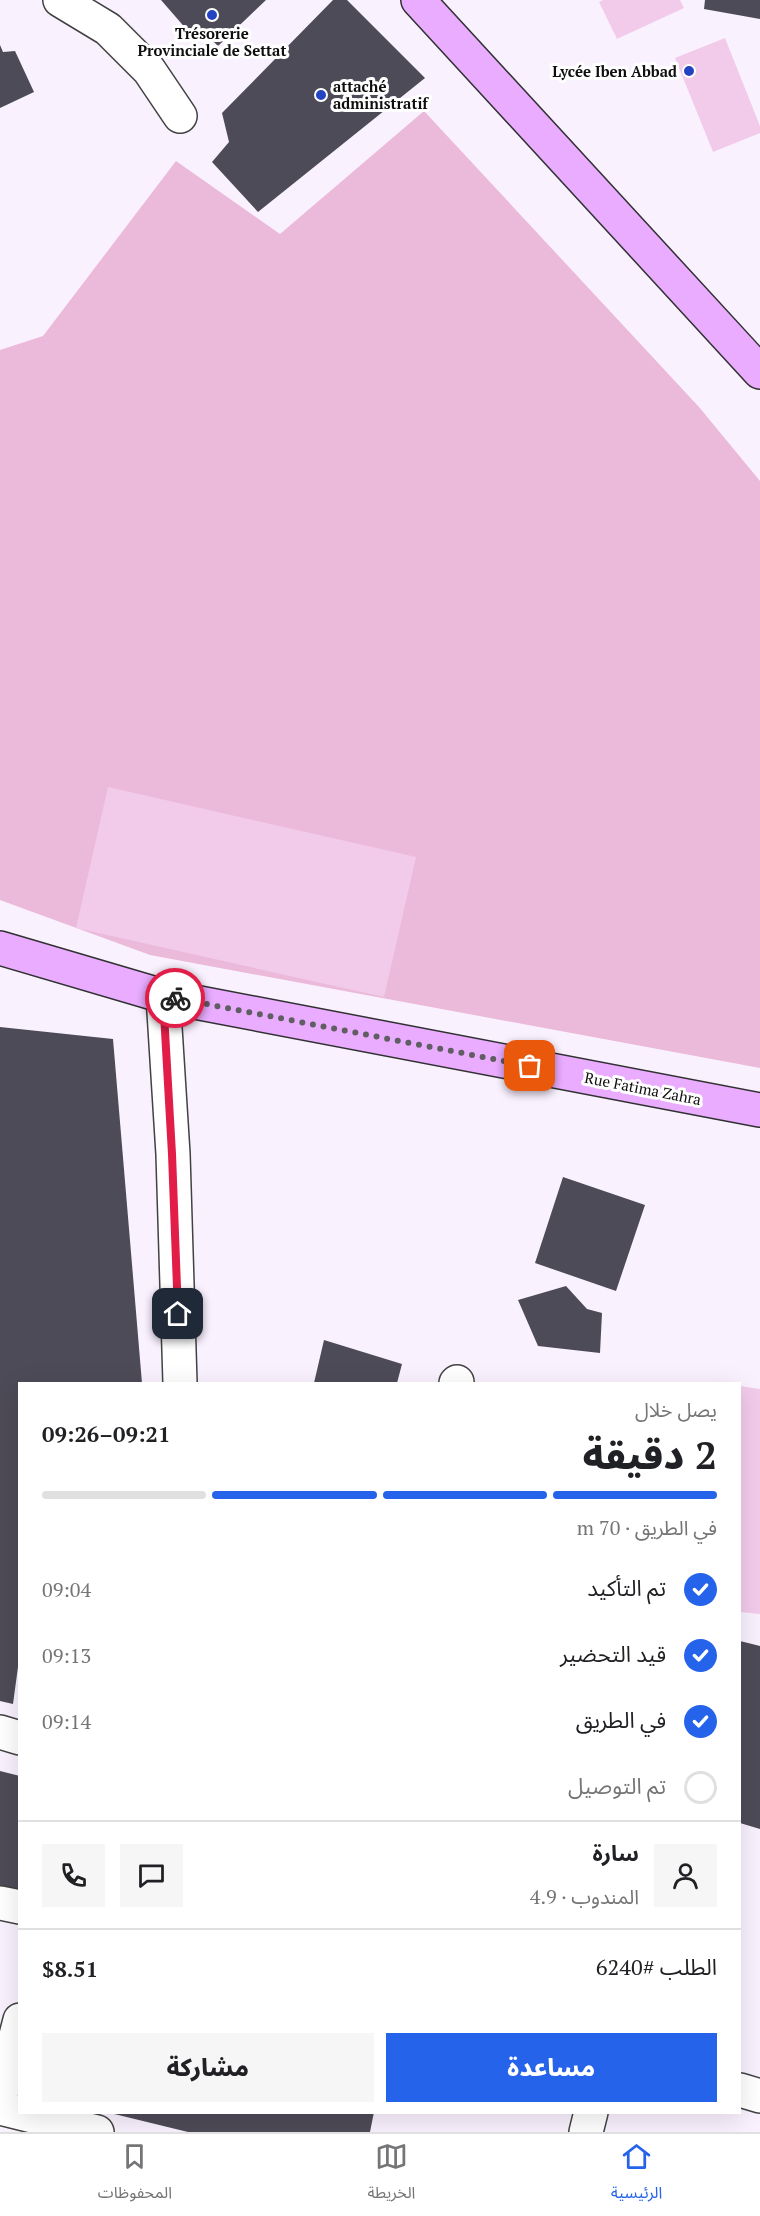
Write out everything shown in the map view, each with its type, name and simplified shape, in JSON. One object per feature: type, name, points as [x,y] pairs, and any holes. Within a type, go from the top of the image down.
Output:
[{"type":"street","points":[[60,0],[108,28],[149,70],[180,116]]},
{"type":"street","points":[[418,0],[760,372]]},
{"type":"street","name":"Rue Fatima Zahra","points":[[0,948],[163,996],[760,1110]]},
{"type":"street","points":[[163,996],[172,1154],[180,1382]]},
{"type":"street","points":[[0,1716],[18,1712]]},
{"type":"street","points":[[0,1732],[18,1737]]},
{"type":"street","points":[[0,1903],[18,1907]]},
{"type":"street","points":[[0,2098],[18,2028]]},
{"type":"street","points":[[741,2090],[760,2096]]},
{"type":"street","points":[[0,2108],[18,2112]]},
{"type":"street","points":[[24,2114],[97,2132]]},
{"type":"street","points":[[586,2132],[590,2114]]},
{"type":"shaded area","points":[[603,0],[680,0],[684,8],[617,39],[599,2]]},
{"type":"shaded area","points":[[725,38],[760,126],[760,133],[713,152],[675,58]]},
{"type":"shaded area","points":[[424,111],[699,407],[760,481],[760,1068],[150,955],[0,900],[0,350],[43,336],[176,161],[280,234]]},
{"type":"shaded area","points":[[108,787],[416,857],[384,997],[76,928]]},
{"type":"shaded area","points":[[741,1386],[760,1389],[760,1614],[741,1612]]},
{"type":"building","name":"Trésorerie Provinciale de Settat","points":[[161,0],[266,0],[218,46],[203,31],[194,38]]},
{"type":"building","name":"attaché administratif","points":[[333,0],[347,0],[425,78],[258,212],[212,162],[229,142],[222,113]]},
{"type":"building","points":[[705,0],[760,0],[760,19],[704,9]]},
{"type":"building","points":[[0,45],[3,52],[15,51],[34,92],[0,108]]},
{"type":"building","points":[[0,1027],[113,1039],[142,1382],[18,1382],[18,1667],[13,1704],[0,1701]]},
{"type":"building","points":[[563,1177],[645,1205],[616,1291],[535,1263]]},
{"type":"building","points":[[566,1286],[587,1309],[602,1313],[600,1353],[538,1346],[518,1300]]},
{"type":"building","points":[[324,1340],[402,1364],[397,1382],[314,1382]]},
{"type":"building","points":[[741,1641],[760,1646],[760,1829],[741,1823]]},
{"type":"building","points":[[0,1771],[18,1776],[18,1898],[0,1893]]},
{"type":"building","points":[[114,2114],[374,2114],[370,2132],[188,2132]]},
{"type":"way so far","points":[[175,998],[530,1066]]},
{"type":"place","name":"Trésorerie Provinciale de Settat","points":[[212,15]]},
{"type":"place","name":"Lycée Iben Abbad","points":[[689,71]]},
{"type":"place","name":"attaché administratif","points":[[321,95]]},
{"type":"route","points":[[175,998],[163,996],[178,1314]]}]
